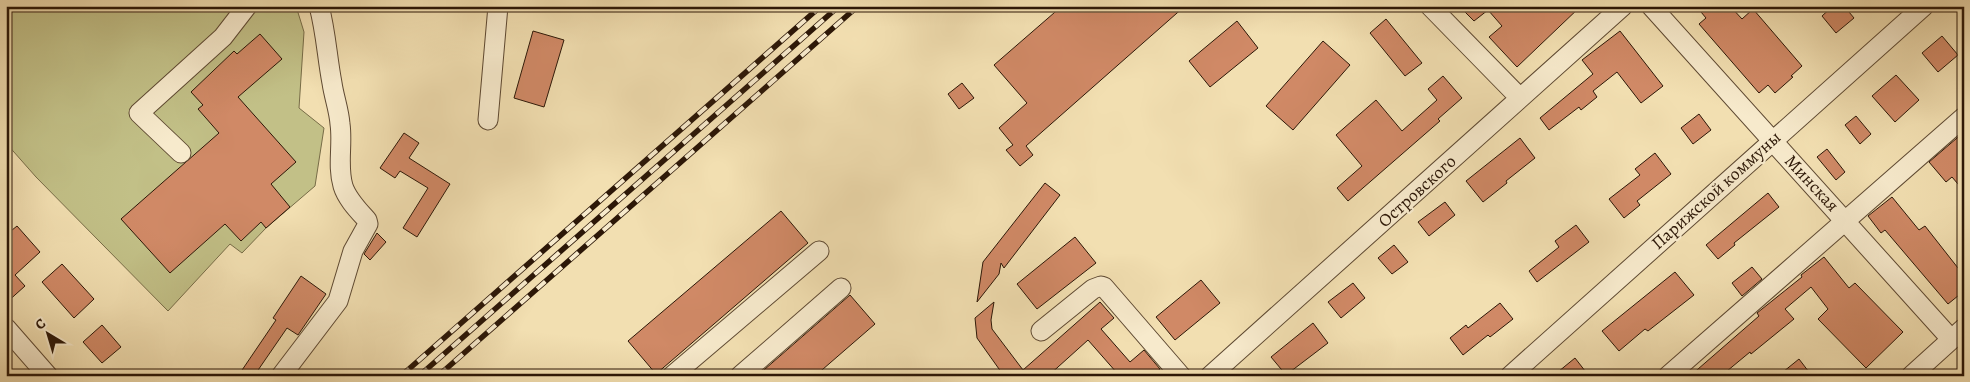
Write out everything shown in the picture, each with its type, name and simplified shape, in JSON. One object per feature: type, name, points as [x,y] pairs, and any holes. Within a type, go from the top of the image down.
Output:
[{"type":"street","points":[[181,153],[139,113],[223,37],[247,6]]},
{"type":"street","points":[[281,376],[338,301],[353,250],[368,224],[367,220],[348,198],[340,175],[340,125],[332,84],[325,27],[319,6]]},
{"type":"street","points":[[488,120],[498,6]]},
{"type":"street","points":[[1430,6],[1520,98]]},
{"type":"street","name":"Островского","points":[[1210,376],[1623,6]]},
{"type":"street","name":"Минская","points":[[1651,6],[1846,220],[1958,333]]},
{"type":"street","name":"Парижской коммуны","points":[[1510,376],[1924,6]]},
{"type":"street","points":[[1668,376],[1964,117]]},
{"type":"street","points":[[672,376],[819,251]]},
{"type":"street","points":[[1041,331],[1093,289],[1101,286],[1104,287],[1181,376]]},
{"type":"street","points":[[740,376],[841,288]]},
{"type":"street","points":[[6,328],[48,376]]},
{"type":"street","points":[[1911,376],[1958,333]]},
{"type":"shaded area","points":[[6,6],[296,6],[304,32],[299,108],[324,128],[315,186],[266,228],[242,253],[230,244],[168,311],[36,177],[6,143]]},
{"type":"building","points":[[1062,6],[1185,6],[1026,146],[1033,155],[1020,166],[1006,150],[1013,145],[999,128],[1027,103],[994,65]]},
{"type":"building","points":[[1459,6],[1581,6],[1517,67],[1489,37],[1502,26],[1488,10],[1474,21]]},
{"type":"building","points":[[1708,6],[1730,6],[1742,19],[1753,9],[1802,66],[1775,93],[1768,85],[1759,93],[1699,24],[1706,18],[1701,12]]},
{"type":"building","points":[[1833,6],[1844,6],[1854,18],[1836,33],[1822,16]]},
{"type":"building","points":[[1386,19],[1422,63],[1405,76],[1370,33]]},
{"type":"building","points":[[1237,21],[1258,48],[1210,87],[1189,61]]},
{"type":"building","points":[[533,31],[564,40],[544,107],[514,98]]},
{"type":"building","points":[[1620,31],[1663,86],[1641,103],[1617,72],[1593,91],[1597,97],[1581,110],[1579,107],[1549,130],[1540,118],[1593,74],[1582,60]]},
{"type":"building","points":[[260,34],[282,59],[238,97],[296,162],[271,184],[290,207],[266,228],[261,222],[241,241],[225,224],[170,273],[121,219],[219,133],[198,109],[203,105],[191,92],[234,51],[237,54]]},
{"type":"building","points":[[1942,36],[1958,55],[1938,72],[1922,53]]},
{"type":"building","points":[[1323,41],[1350,65],[1293,130],[1266,106]]},
{"type":"building","points":[[1896,75],[1919,100],[1895,122],[1872,96]]},
{"type":"building","points":[[1443,76],[1462,98],[1438,119],[1440,121],[1348,201],[1337,188],[1362,166],[1336,135],[1376,100],[1402,131],[1437,100],[1428,89]]},
{"type":"building","points":[[962,83],[974,98],[959,109],[948,94]]},
{"type":"building","points":[[1699,114],[1711,130],[1693,144],[1681,128]]},
{"type":"building","points":[[1856,116],[1871,134],[1860,144],[1845,125]]},
{"type":"building","points":[[1964,132],[1964,191],[1952,177],[1946,182],[1929,162]]},
{"type":"building","points":[[404,133],[419,143],[409,158],[450,184],[417,237],[403,228],[428,188],[400,171],[395,178],[380,168]]},
{"type":"building","points":[[1520,138],[1535,158],[1483,202],[1466,181]]},
{"type":"building","points":[[1827,149],[1845,172],[1836,180],[1817,157]]},
{"type":"building","points":[[1655,153],[1671,174],[1637,201],[1640,205],[1624,218],[1609,199],[1640,175],[1635,169]]},
{"type":"building","points":[[1045,183],[1060,195],[1004,268],[1001,263],[999,274],[977,302],[983,262]]},
{"type":"building","points":[[1768,193],[1779,207],[1734,243],[1735,245],[1718,259],[1706,245]]},
{"type":"building","points":[[1892,197],[1919,230],[1925,226],[1958,268],[1964,263],[1964,291],[1948,304],[1885,230],[1881,233],[1868,216]]},
{"type":"building","points":[[1445,202],[1455,215],[1429,236],[1418,222]]},
{"type":"building","points":[[781,211],[808,243],[656,374],[628,341]]},
{"type":"building","points":[[1576,225],[1589,242],[1537,282],[1529,271],[1559,247],[1555,241]]},
{"type":"building","points":[[17,226],[40,252],[15,275],[25,286],[6,303],[6,235]]},
{"type":"building","points":[[377,233],[386,242],[370,260],[364,254]]},
{"type":"building","points":[[1075,237],[1096,263],[1037,309],[1017,284]]},
{"type":"building","points":[[1394,245],[1408,262],[1392,274],[1378,258]]},
{"type":"building","points":[[1824,257],[1849,288],[1855,283],[1903,332],[1866,368],[1818,319],[1828,309],[1811,287],[1785,309],[1794,319],[1751,354],[1750,352],[1721,376],[1690,376],[1759,316],[1757,313]]},
{"type":"building","points":[[62,264],[94,299],[74,318],[42,282]]},
{"type":"building","points":[[1752,267],[1762,279],[1742,296],[1732,283]]},
{"type":"building","points":[[1675,272],[1694,295],[1648,331],[1645,329],[1619,351],[1602,331]]},
{"type":"building","points":[[301,276],[326,294],[298,335],[287,328],[254,376],[238,376],[276,320],[273,318]]},
{"type":"building","points":[[1201,280],[1220,303],[1175,340],[1156,317]]},
{"type":"building","points":[[1353,283],[1365,298],[1341,318],[1328,302]]},
{"type":"building","points":[[850,295],[875,324],[815,376],[757,376]]},
{"type":"building","points":[[994,302],[991,320],[992,329],[1023,370],[1100,302],[1114,318],[1101,329],[1130,362],[1144,350],[1160,369],[1152,376],[1113,376],[1117,373],[1088,340],[1048,376],[1004,376],[977,338],[975,318]]},
{"type":"building","points":[[1500,303],[1513,319],[1490,337],[1488,335],[1463,355],[1450,338],[1466,325],[1468,328]]},
{"type":"building","points":[[1313,323],[1328,343],[1286,375],[1271,357]]},
{"type":"building","points":[[102,325],[121,347],[102,363],[83,342]]},
{"type":"building","points":[[1575,358],[1589,376],[1553,376]]},
{"type":"building","points":[[1799,359],[1812,376],[1778,376]]},
{"type":"railway","points":[[401,376],[821,6]]},
{"type":"railway","points":[[419,376],[839,6]]},
{"type":"railway","points":[[438,376],[858,6]]}]
